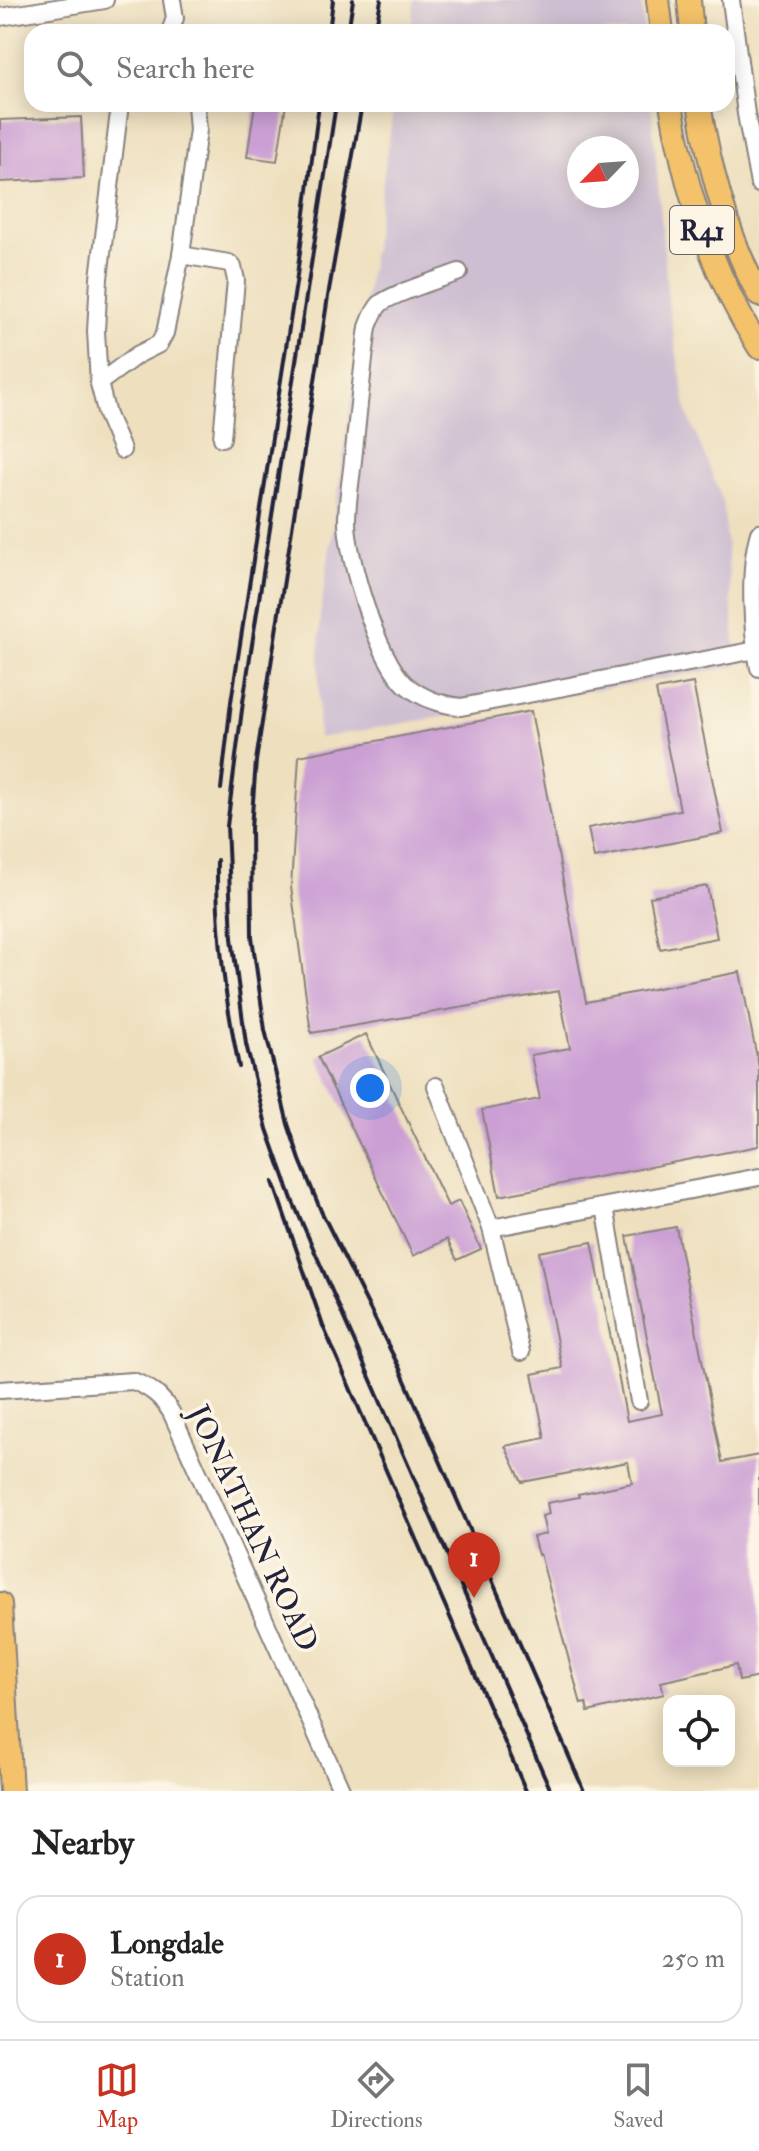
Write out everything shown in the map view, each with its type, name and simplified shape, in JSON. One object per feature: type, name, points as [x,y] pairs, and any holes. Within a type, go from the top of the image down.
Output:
[{"type":"main road","points":[[658,0],[661,24]]},
{"type":"main road","points":[[689,0],[691,24]]},
{"type":"main road","name":"R41","points":[[672,112],[678,151],[707,242],[732,300],[759,347]]},
{"type":"main road","name":"R41","points":[[700,112],[706,147],[730,230],[759,295]]},
{"type":"main road","points":[[0,1604],[7,1780]]},
{"type":"street","points":[[0,17],[105,0]]},
{"type":"street","points":[[172,0],[173,24]]},
{"type":"street","points":[[731,0],[734,24]]},
{"type":"street","points":[[735,30],[759,184]]},
{"type":"street","points":[[119,112],[99,278],[96,331],[99,383],[107,415],[122,450]]},
{"type":"street","points":[[99,383],[137,355],[159,344],[165,333],[181,255],[198,130],[197,112]]},
{"type":"street","points":[[181,255],[229,263],[235,273],[222,438]]},
{"type":"street","points":[[459,272],[391,297],[373,314],[368,327],[349,505],[349,541],[352,561],[368,610],[392,668],[422,696],[440,704],[461,707],[756,650]]},
{"type":"street","points":[[759,533],[753,561],[759,668]]},
{"type":"street","points":[[436,1086],[491,1228],[521,1352]]},
{"type":"street","points":[[491,1228],[759,1177]]},
{"type":"street","points":[[605,1207],[639,1401]]},
{"type":"street","name":"JONATHAN ROAD","points":[[0,1390],[133,1381],[149,1387],[162,1398],[342,1791]]},
{"type":"shaded area","points":[[414,0],[641,0],[643,24],[412,24]]},
{"type":"shaded area","points":[[393,112],[652,112],[669,308],[687,412],[723,502],[737,666],[318,738],[320,616]]},
{"type":"building","points":[[254,112],[285,112],[277,161],[247,157]]},
{"type":"building","points":[[81,117],[84,178],[0,182],[0,120]]},
{"type":"building","points":[[693,683],[723,833],[594,858],[588,828],[680,810],[656,690]]},
{"type":"building","points":[[531,711],[586,1002],[740,972],[759,1068],[759,1146],[499,1196],[482,1110],[540,1099],[531,1055],[570,1048],[559,991],[311,1033],[291,887],[299,756]]},
{"type":"building","points":[[707,886],[717,938],[660,949],[650,897]]},
{"type":"building","points":[[366,1034],[448,1206],[459,1201],[481,1249],[457,1260],[447,1239],[413,1256],[318,1057]]},
{"type":"building","points":[[676,1227],[722,1462],[759,1455],[759,1677],[739,1681],[736,1665],[661,1682],[664,1694],[588,1712],[586,1703],[581,1704],[533,1537],[546,1534],[542,1516],[549,1514],[547,1503],[632,1483],[628,1462],[522,1482],[505,1446],[545,1438],[532,1374],[562,1368],[539,1252],[592,1242],[627,1421],[662,1414],[627,1236]]},
{"type":"railway","points":[[330,24],[333,0]]},
{"type":"railway","points":[[349,24],[353,0]]},
{"type":"railway","points":[[376,24],[381,0]]},
{"type":"railway","points":[[221,789],[231,702],[296,283],[318,112]]},
{"type":"railway","points":[[335,112],[243,702],[227,826],[232,938],[246,1044],[267,1129],[293,1202],[551,1791]]},
{"type":"railway","points":[[361,112],[329,290],[256,761],[251,828],[252,937],[265,1030],[300,1160],[321,1211],[400,1369],[584,1791]]},
{"type":"railway","points":[[217,860],[222,964],[239,1067]]},
{"type":"railway","points":[[273,1182],[323,1326],[526,1791]]},
{"type":"place","name":"Longdale","points":[[474,1598]]}]
